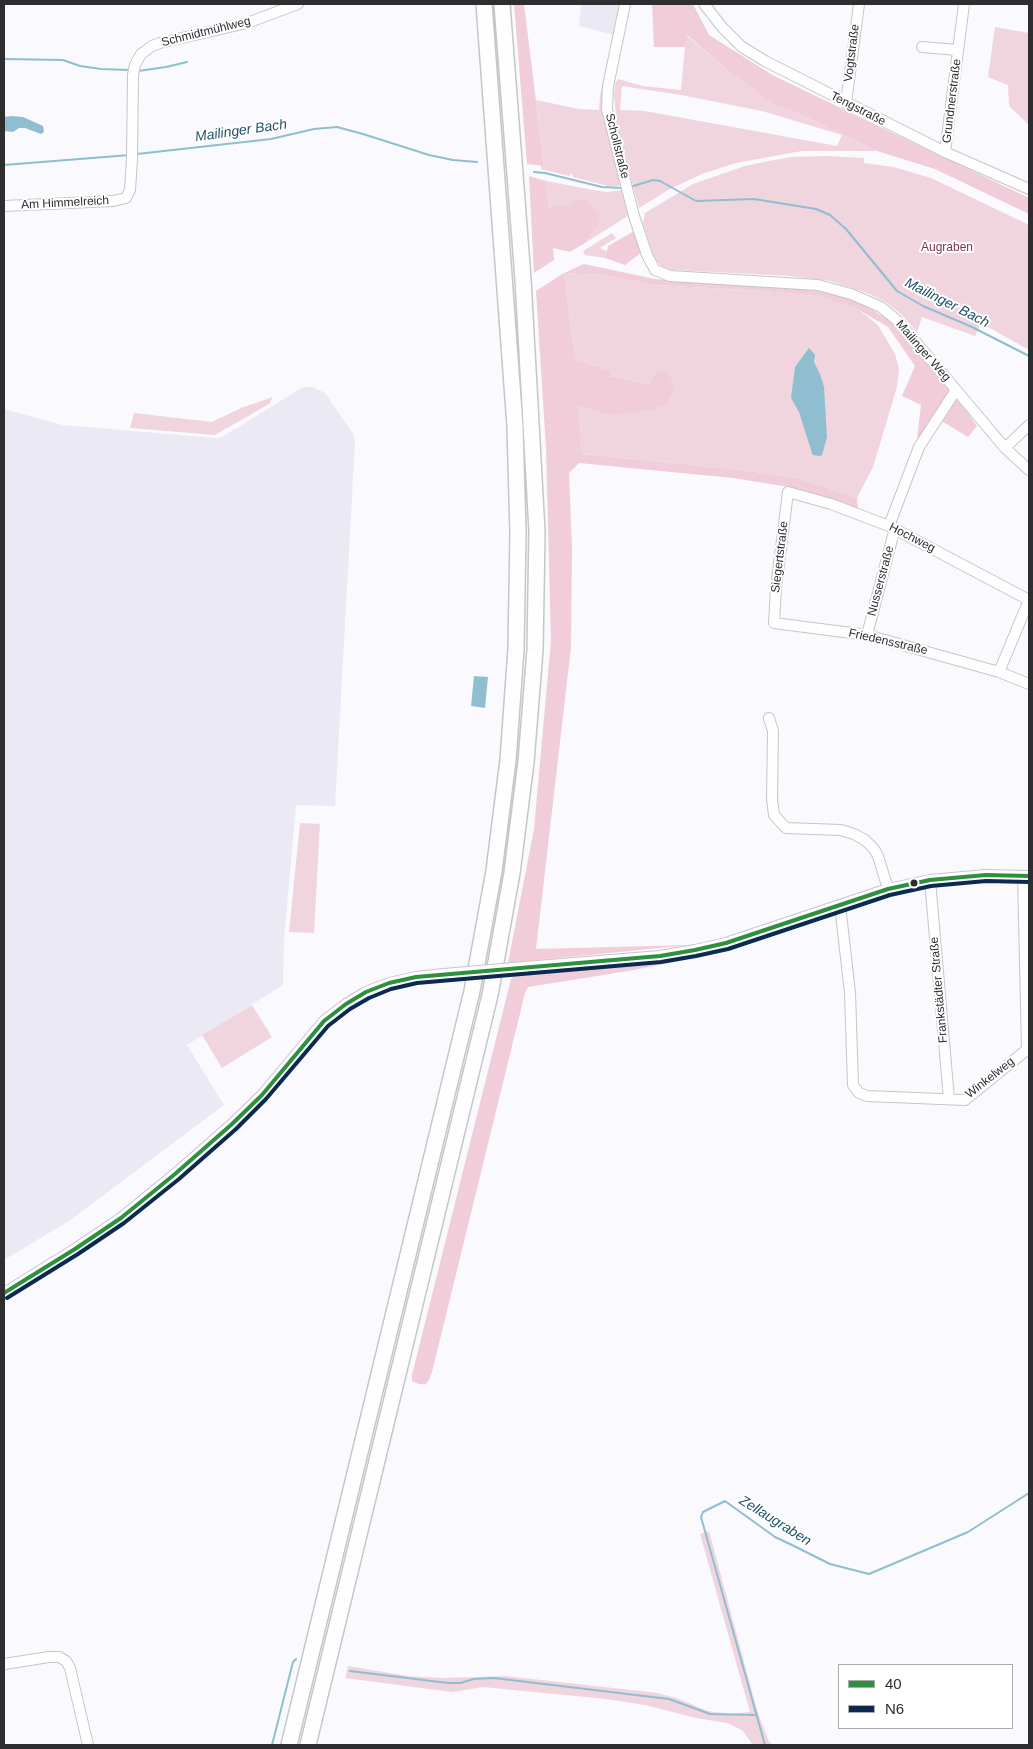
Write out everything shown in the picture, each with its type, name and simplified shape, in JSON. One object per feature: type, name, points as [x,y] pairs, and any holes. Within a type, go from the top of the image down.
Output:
[{"type":"highway","points":[[289,1745],[470,1001],[494,871],[508,760],[516,640],[518,513],[515,426],[484,4]]},
{"type":"highway","points":[[308,1745],[488,1004],[512,873],[526,762],[535,640],[537,532],[523,280],[502,4]]},
{"type":"street","name":"Schmidtmühlweg","points":[[126,198],[130,190],[133,154],[134,70],[141,54],[160,43],[247,23],[298,4]]},
{"type":"street","name":"Schollstraße","points":[[626,4],[610,76],[607,103],[609,119],[637,224],[651,263],[656,270],[670,276]]},
{"type":"street","name":"Tengstraße","points":[[704,4],[722,27],[742,46],[765,61],[945,152],[1029,189]]},
{"type":"street","name":"Vogtstraße","points":[[846,103],[859,4]]},
{"type":"street","name":"Grundnerstraße","points":[[945,152],[964,4]]},
{"type":"street","name":"Grundnerstraße","points":[[922,47],[958,50]]},
{"type":"street","name":"Am Himmelreich","points":[[4,206],[113,201],[126,198]]},
{"type":"street","name":"Mailinger Weg","points":[[670,276],[801,283],[829,287],[857,296],[881,307],[899,322],[1005,448],[1029,470]]},
{"type":"street","name":"Nusserstraße","points":[[867,635],[892,527],[919,447],[956,390]]},
{"type":"street","points":[[1005,448],[1029,425]]},
{"type":"street","name":"Hochweg","points":[[788,492],[831,504],[892,527],[1029,600]]},
{"type":"street","name":"Siegertstraße","points":[[774,623],[779,557],[788,492]]},
{"type":"street","points":[[999,672],[1029,600]]},
{"type":"street","name":"Friedensstraße","points":[[774,623],[867,635],[999,672],[1029,684]]},
{"type":"street","points":[[768,718],[773,731],[772,799],[774,815],[786,828],[841,830],[865,840],[878,856],[888,889]]},
{"type":"street","points":[[4,1293],[76,1249],[121,1218],[175,1174],[262,1095],[324,1021],[366,992],[389,983],[416,977],[444,974],[660,956],[726,942],[888,889],[930,880],[986,875],[1026,876],[1028,1048]]},
{"type":"street","name":"Frankstädter Straße","points":[[930,880],[949,1100]]},
{"type":"street","name":"Winkelweg","points":[[840,905],[850,994],[853,1085],[859,1092],[867,1096],[965,1100],[1028,1048]]},
{"type":"street","points":[[4,1664],[59,1656],[66,1661],[70,1668],[88,1745]]},
{"type":"shaded area","points":[[514,4],[524,4],[544,166],[527,164]]},
{"type":"shaded area","points":[[581,4],[619,4],[614,35],[579,26]]},
{"type":"shaded area","points":[[652,4],[693,4],[709,35],[774,76],[1029,198],[1029,214],[935,169],[877,151],[804,116],[771,103],[726,69],[687,35],[686,47],[654,47]]},
{"type":"shaded area","points":[[529,176],[546,181],[549,210],[555,206],[563,207],[585,199],[599,213],[597,227],[585,243],[570,252],[553,248],[554,260],[534,273]]},
{"type":"shaded area","points":[[636,230],[642,252],[625,265],[605,258],[608,246]]},
{"type":"shaded area","points":[[584,264],[655,279],[820,289],[862,303],[893,323],[949,386],[977,426],[968,437],[935,417],[917,439],[921,405],[902,396],[915,366],[888,327],[859,310],[817,296],[655,285],[603,275],[564,273]]},
{"type":"shaded area","points":[[564,273],[575,360],[610,370],[610,376],[650,384],[655,373],[667,371],[675,388],[666,404],[651,410],[608,415],[579,406],[582,454],[734,469],[797,478],[857,498],[858,509],[789,487],[733,478],[579,463],[569,473],[572,547],[571,647],[536,949],[690,945],[508,963],[534,829],[551,640],[546,448],[536,291]]},
{"type":"shaded area","points":[[303,387],[313,387],[325,393],[354,435],[355,442],[335,806],[296,805],[284,940],[283,985],[187,1045],[224,1105],[69,1221],[4,1260],[4,409],[63,425],[216,438],[222,437]]},
{"type":"shaded area","points":[[684,958],[685,960],[628,971],[528,987],[432,1372],[426,1384],[412,1381],[511,979],[515,975]]},
{"type":"green space","points":[[995,27],[1029,33],[1029,125],[1009,106],[1008,85],[988,77]]},
{"type":"green space","points":[[686,35],[726,69],[771,103],[804,116],[877,151],[802,151],[736,163],[702,174],[670,189],[639,208],[617,126],[614,95],[615,84],[618,79],[643,86],[681,90]],"holes":[[[622,86],[681,95],[762,111],[842,135],[837,146],[645,111],[620,110]]]},
{"type":"green space","points":[[605,74],[607,75],[623,184],[608,186],[573,177],[572,173],[569,176],[541,169],[541,165],[544,165],[536,100],[579,109],[599,110]]},
{"type":"green space","name":"Augraben","points":[[828,156],[864,158],[864,163],[893,167],[931,178],[1029,225],[1029,350],[981,323],[975,336],[922,317],[917,332],[901,314],[884,301],[867,293],[830,281],[791,276],[673,270],[661,266],[654,257],[643,223],[645,213],[693,184],[745,166],[769,161],[791,157]]},
{"type":"green space","points":[[546,181],[607,192],[624,190],[631,214],[585,243],[597,227],[570,203],[563,207],[549,210]]},
{"type":"green space","points":[[612,233],[616,238],[600,248],[607,251],[605,258],[585,255],[583,251]]},
{"type":"green space","points":[[564,273],[603,275],[655,285],[817,296],[859,310],[878,325],[895,354],[899,369],[897,387],[873,467],[857,498],[797,478],[734,469],[582,454],[579,406],[608,415],[651,384],[610,376],[610,370],[575,360]]},
{"type":"green space","points":[[273,397],[269,404],[215,435],[130,428],[134,413],[212,422],[241,408]]},
{"type":"green space","points":[[300,823],[320,824],[314,933],[289,932]]},
{"type":"green space","points":[[252,1005],[272,1037],[222,1068],[202,1035]]},
{"type":"green space","points":[[709,1531],[757,1710],[769,1742],[774,1745],[753,1745],[742,1730],[727,1723],[696,1718],[645,1705],[606,1699],[483,1687],[452,1692],[345,1678],[348,1666],[408,1676],[443,1678],[505,1676],[658,1693],[708,1711],[731,1714],[750,1712],[700,1534]]},
{"type":"water","points":[[4,117],[23,117],[43,126],[44,132],[41,134],[25,128],[19,128],[13,132],[4,131]]},
{"type":"water","points":[[809,348],[815,355],[814,362],[824,387],[827,437],[822,455],[820,456],[813,455],[799,412],[791,398],[795,367]]},
{"type":"water","points":[[474,676],[488,677],[485,708],[471,706]]},
{"type":"waterway","points":[[4,59],[63,60],[80,66],[130,70]]},
{"type":"waterway","points":[[138,71],[187,62]]},
{"type":"waterway","name":"Mailinger Bach","points":[[137,154],[271,139],[314,129],[337,127],[429,155],[477,162]]},
{"type":"waterway","name":"Mailinger Bach","points":[[4,165],[130,155]]},
{"type":"waterway","name":"Mailinger Bach","points":[[534,172],[602,187],[623,188]]},
{"type":"waterway","name":"Mailinger Bach","points":[[630,187],[653,180],[660,181],[696,201],[754,199],[816,209],[830,215],[846,229],[897,291],[923,306],[972,327],[1029,356]]},
{"type":"waterway","name":"Zellaugraben","points":[[765,1745],[701,1517],[703,1512],[725,1501],[775,1537],[830,1564],[869,1574],[968,1532],[1029,1493]]},
{"type":"waterway","points":[[272,1745],[293,1662],[296,1659]]},
{"type":"waterway","points":[[350,1671],[448,1683],[494,1678],[669,1699],[710,1714],[755,1715]]},
{"type":"transit line","name":"40","points":[[4,1293],[121,1218],[175,1174],[262,1095],[324,1021],[366,992],[389,983],[416,977],[660,956],[695,950],[726,943],[888,889],[930,880],[986,875],[1029,876]]},
{"type":"transit line","name":"N6","points":[[7,1298],[124,1223],[179,1179],[236,1129],[266,1099],[328,1026],[350,1009],[369,998],[391,989],[417,983],[661,962],[728,949],[890,895],[931,886],[986,881],[1029,882]]}]
